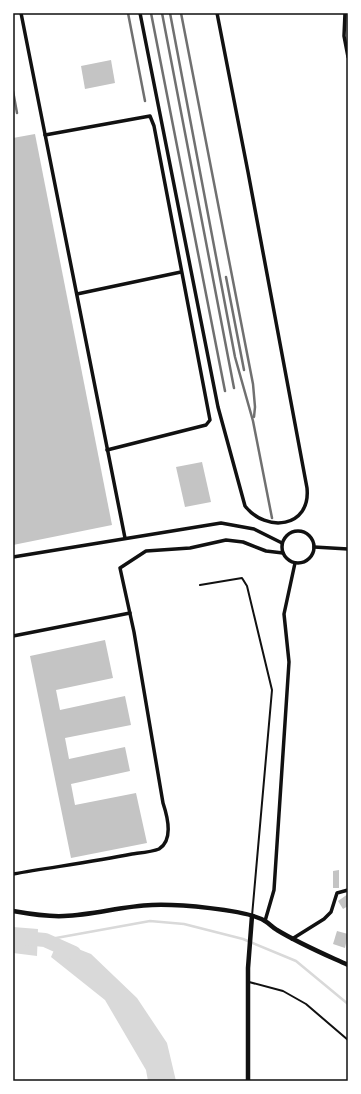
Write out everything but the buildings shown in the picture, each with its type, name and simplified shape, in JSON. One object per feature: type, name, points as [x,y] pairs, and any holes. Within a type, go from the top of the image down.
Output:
[{"type":"street","points":[[21,13],[125,538]]},
{"type":"street","points":[[140,13],[218,407],[246,506],[252,514],[260,520],[285,523],[298,516],[306,505],[308,498],[217,13]]},
{"type":"street","points":[[345,13],[344,36],[348,57]]},
{"type":"street","points":[[45,136],[150,116],[154,126],[210,420],[206,425],[107,450]]},
{"type":"street","points":[[77,294],[182,272]]},
{"type":"street","points":[[13,557],[222,523],[254,529],[282,543]]},
{"type":"street","points":[[297,531],[307,534],[314,546],[310,557],[306,561],[295,563],[286,558],[283,553],[282,543],[288,534],[297,531]]},
{"type":"street","points":[[13,874],[66,864],[98,861],[159,848],[166,840],[169,820],[163,803],[130,613],[120,568],[146,551],[190,548],[226,540],[244,542],[266,551],[283,553]]},
{"type":"street","points":[[314,546],[348,548]]},
{"type":"street","points":[[265,921],[274,890],[289,662],[284,614],[295,563]]},
{"type":"street","points":[[13,636],[130,613]]},
{"type":"street","points":[[292,939],[324,919],[332,912],[337,894],[348,890]]},
{"type":"street","points":[[13,911],[42,916],[65,916],[125,907],[153,905],[189,906],[252,916],[265,921],[276,930],[292,939],[348,965]]},
{"type":"street","points":[[248,1081],[248,968],[252,916]]},
{"type":"lane","points":[[200,585],[242,578],[244,580],[247,586],[272,690],[252,916]]},
{"type":"lane","points":[[248,982],[283,991],[306,1004],[348,1040]]},
{"type":"shaded area","points":[[13,927],[38,929],[37,956],[13,953]]},
{"type":"shaded area","points":[[58,941],[91,954],[137,998],[167,1043],[176,1081],[148,1081],[146,1070],[105,1000],[51,957]]},
{"type":"waterway","points":[[45,940],[150,921],[184,924],[243,939],[296,961],[348,1004]]},
{"type":"waterway","points":[[13,937],[45,940],[74,953]]},
{"type":"railway","points":[[128,13],[145,101]]},
{"type":"railway","points":[[151,13],[225,391]]},
{"type":"railway","points":[[162,13],[234,388]]},
{"type":"railway","points":[[170,13],[235,357],[253,421],[272,518]]},
{"type":"railway","points":[[181,13],[253,384],[255,407],[254,417]]},
{"type":"railway","points":[[13,91],[17,113]]},
{"type":"railway","points":[[226,277],[244,370]]}]
